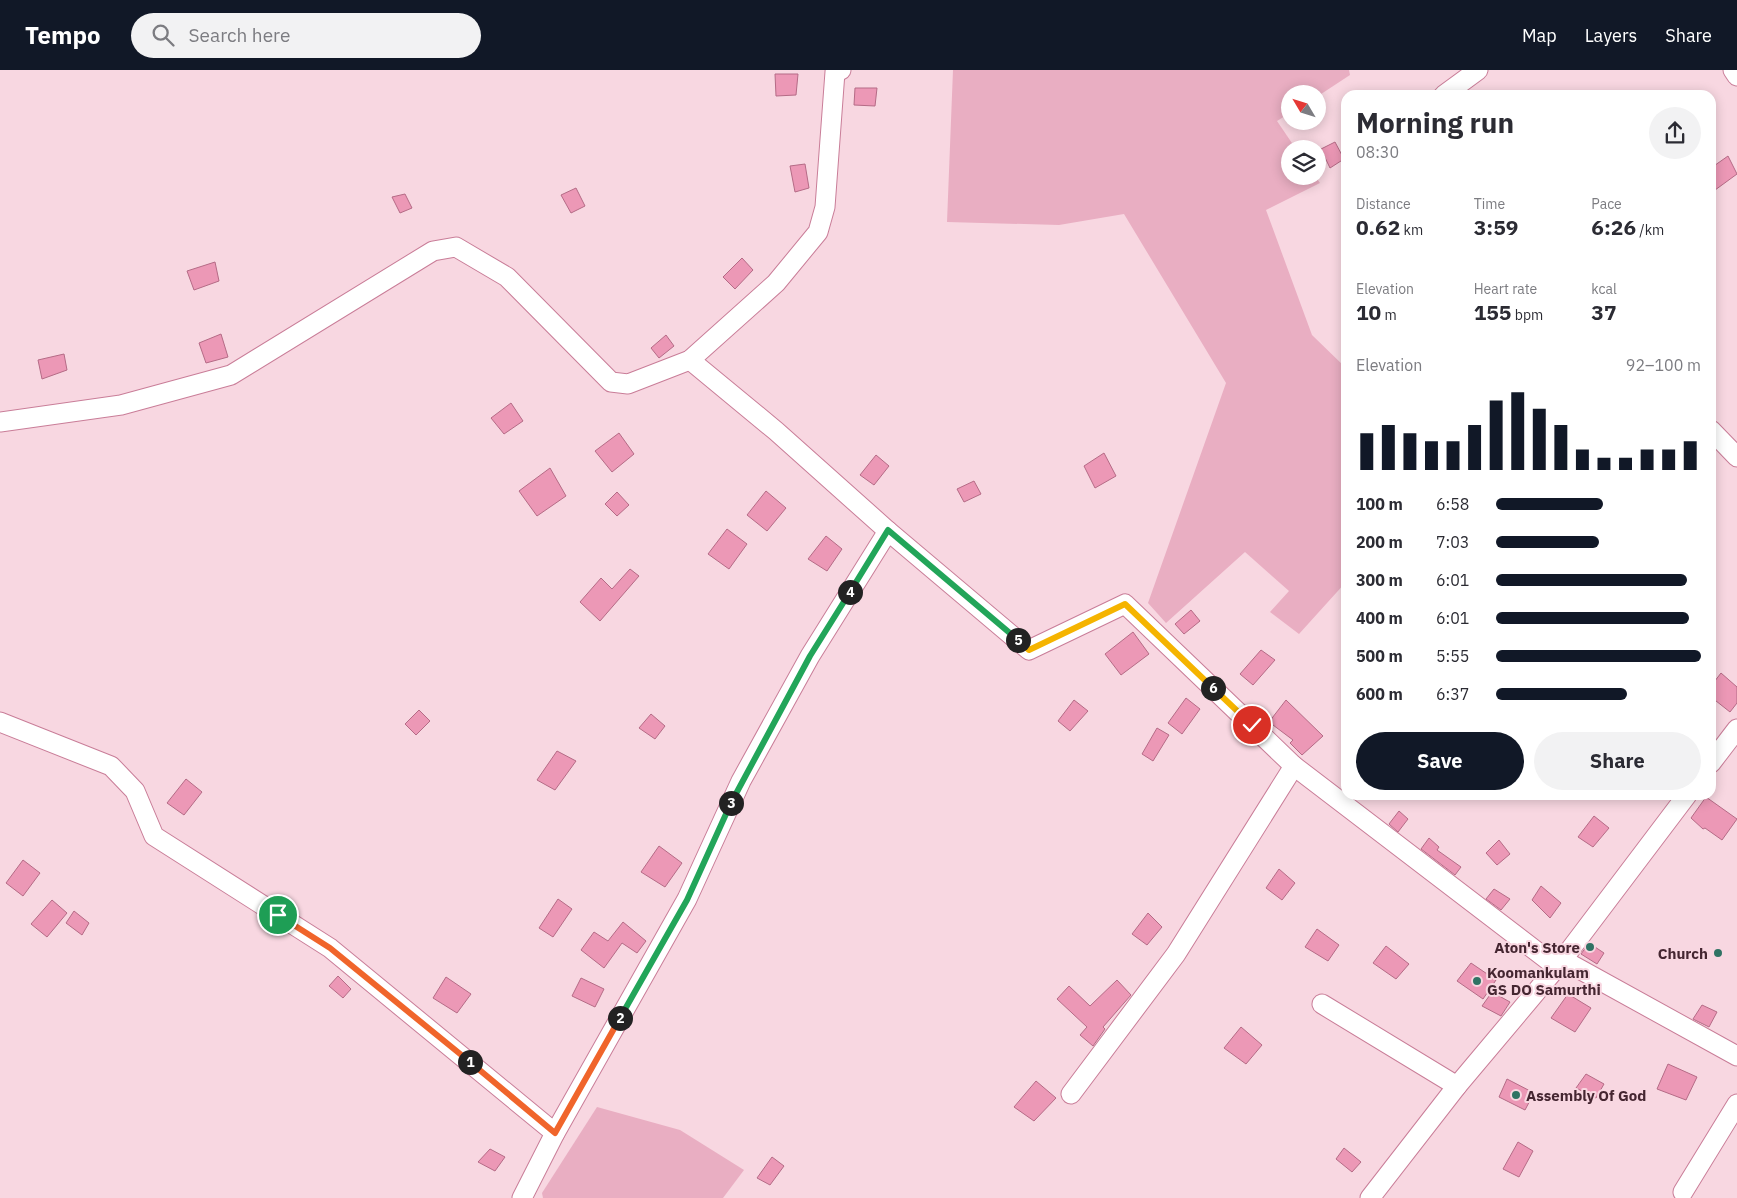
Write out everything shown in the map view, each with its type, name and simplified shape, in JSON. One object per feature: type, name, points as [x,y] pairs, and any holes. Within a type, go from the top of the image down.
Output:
[{"type":"street","points":[[0,422],[121,405],[231,375],[433,251],[456,246],[507,277],[611,382],[628,384],[690,360],[776,283],[818,232],[825,207],[835,72],[841,70]]},
{"type":"street","points":[[1451,90],[1478,70]]},
{"type":"street","points":[[1733,70],[1737,76]]},
{"type":"street","points":[[690,360],[776,431],[888,530],[1029,650],[1125,604],[1294,766],[1560,963],[1737,1056]]},
{"type":"street","points":[[1716,435],[1737,458]]},
{"type":"street","points":[[522,1198],[555,1133],[687,900],[741,781],[810,656],[888,530]]},
{"type":"street","points":[[0,722],[111,766],[135,791],[154,836],[330,948],[555,1133]]},
{"type":"street","points":[[1716,756],[1737,729]]},
{"type":"street","points":[[1071,1094],[1176,954],[1294,766]]},
{"type":"street","points":[[1370,1198],[1457,1086],[1560,963],[1683,800]]},
{"type":"street","points":[[1322,1004],[1457,1086]]},
{"type":"street","points":[[1683,1192],[1737,1104]]},
{"type":"shaded area","points":[[953,70],[1349,70],[1350,75],[1326,91],[1326,85],[1281,85],[1281,119],[1277,121],[1281,130],[1283,130],[1290,140],[1281,140],[1281,185],[1316,185],[1266,210],[1312,335],[1341,363],[1341,588],[1299,634],[1270,612],[1289,591],[1245,552],[1166,623],[1148,603],[1226,383],[1124,214],[1059,225],[947,222]]},
{"type":"shaded area","points":[[597,1107],[680,1130],[744,1170],[723,1198],[543,1198],[542,1193]]},
{"type":"building","points":[[775,74],[798,74],[796,95],[776,96]]},
{"type":"building","points":[[855,88],[877,88],[875,106],[854,105]]},
{"type":"building","points":[[1335,142],[1341,153],[1341,161],[1330,168],[1326,160],[1326,146]]},
{"type":"building","points":[[1728,156],[1737,174],[1716,189],[1716,164]]},
{"type":"building","points":[[805,164],[809,188],[795,192],[790,166]]},
{"type":"building","points":[[576,188],[585,206],[571,213],[561,195]]},
{"type":"building","points":[[405,194],[412,208],[400,213],[392,197]]},
{"type":"building","points":[[742,258],[753,270],[735,289],[723,277]]},
{"type":"building","points":[[215,262],[219,281],[194,290],[187,271]]},
{"type":"building","points":[[221,334],[228,357],[206,363],[199,343]]},
{"type":"building","points":[[666,335],[674,346],[659,358],[651,348]]},
{"type":"building","points":[[64,354],[67,370],[42,379],[38,360]]},
{"type":"building","points":[[511,403],[523,421],[504,434],[491,418]]},
{"type":"building","points":[[619,433],[634,454],[612,472],[595,451]]},
{"type":"building","points":[[1104,453],[1116,476],[1095,488],[1084,466]]},
{"type":"building","points":[[876,455],[889,466],[874,485],[860,475]]},
{"type":"building","points":[[550,468],[566,496],[537,516],[519,491]]},
{"type":"building","points":[[974,481],[981,494],[964,502],[957,489]]},
{"type":"building","points":[[766,491],[786,508],[767,531],[747,515]]},
{"type":"building","points":[[617,492],[629,505],[617,516],[605,504]]},
{"type":"building","points":[[727,529],[747,544],[729,569],[708,554]]},
{"type":"building","points":[[826,536],[842,549],[827,571],[808,559]]},
{"type":"building","points":[[630,569],[639,576],[600,621],[580,602],[601,578],[612,589]]},
{"type":"building","points":[[1191,610],[1200,621],[1184,634],[1175,624]]},
{"type":"building","points":[[1133,632],[1149,654],[1121,675],[1105,654]]},
{"type":"building","points":[[1261,650],[1275,660],[1253,685],[1240,674]]},
{"type":"building","points":[[1721,673],[1737,687],[1737,703],[1730,712],[1716,701],[1716,680]]},
{"type":"building","points":[[1186,698],[1200,709],[1182,734],[1168,723]]},
{"type":"building","points":[[1074,700],[1088,711],[1070,731],[1058,721]]},
{"type":"building","points":[[1286,700],[1323,736],[1302,755],[1290,743],[1293,740],[1269,722]]},
{"type":"building","points":[[419,710],[430,721],[416,735],[405,724]]},
{"type":"building","points":[[651,714],[665,726],[655,739],[639,728]]},
{"type":"building","points":[[1157,728],[1169,735],[1153,761],[1142,754]]},
{"type":"building","points":[[557,751],[576,761],[555,790],[537,780]]},
{"type":"building","points":[[186,779],[202,792],[184,815],[167,803]]},
{"type":"building","points":[[1704,800],[1710,800],[1737,819],[1722,840],[1705,828],[1703,829],[1691,818]]},
{"type":"building","points":[[1399,811],[1408,819],[1398,832],[1389,824]]},
{"type":"building","points":[[1594,816],[1609,828],[1593,847],[1578,837]]},
{"type":"building","points":[[1429,838],[1439,847],[1437,850],[1461,867],[1455,875],[1421,849]]},
{"type":"building","points":[[1499,840],[1510,854],[1497,865],[1486,853]]},
{"type":"building","points":[[659,846],[682,863],[665,887],[641,872]]},
{"type":"building","points":[[23,860],[40,873],[23,896],[6,883]]},
{"type":"building","points":[[1279,869],[1295,883],[1282,900],[1266,888]]},
{"type":"building","points":[[1541,886],[1561,903],[1550,918],[1532,900]]},
{"type":"building","points":[[1494,889],[1510,899],[1501,910],[1486,899]]},
{"type":"building","points":[[558,899],[572,909],[553,937],[539,928]]},
{"type":"building","points":[[52,900],[67,913],[47,937],[31,924]]},
{"type":"building","points":[[74,911],[89,923],[82,935],[66,923]]},
{"type":"building","points":[[1148,913],[1162,927],[1147,945],[1132,934]]},
{"type":"building","points":[[623,922],[646,941],[637,953],[622,943],[604,968],[581,950],[594,932],[608,941]]},
{"type":"building","points":[[1317,929],[1339,945],[1328,961],[1305,947]]},
{"type":"building","name":"Aton's Store","points":[[1589,943],[1604,953],[1597,964],[1581,954]]},
{"type":"building","points":[[1386,946],[1409,964],[1396,979],[1373,963]]},
{"type":"building","name":"Koomankulam GS DO Samurthi","points":[[1471,963],[1496,980],[1483,999],[1457,981]]},
{"type":"building","points":[[338,976],[351,989],[343,998],[329,986]]},
{"type":"building","points":[[446,977],[471,994],[457,1013],[433,998]]},
{"type":"building","points":[[581,978],[604,989],[595,1007],[572,996]]},
{"type":"building","points":[[1117,980],[1131,995],[1103,1027],[1105,1029],[1093,1046],[1080,1035],[1087,1027],[1057,999],[1069,986],[1090,1006]]},
{"type":"building","points":[[1492,992],[1510,1002],[1501,1016],[1482,1006]]},
{"type":"building","points":[[1568,994],[1591,1008],[1575,1032],[1551,1018]]},
{"type":"building","points":[[1702,1005],[1717,1012],[1709,1027],[1693,1019]]},
{"type":"building","points":[[1241,1027],[1262,1045],[1246,1064],[1224,1048]]},
{"type":"building","points":[[1668,1064],[1697,1077],[1686,1100],[1657,1089]]},
{"type":"building","points":[[1586,1074],[1604,1084],[1596,1098],[1576,1088]]},
{"type":"building","name":"Assembly Of God","points":[[1507,1079],[1534,1093],[1525,1110],[1499,1097]]},
{"type":"building","points":[[1036,1081],[1056,1098],[1034,1121],[1014,1107]]},
{"type":"building","points":[[1518,1142],[1533,1151],[1519,1177],[1503,1169]]},
{"type":"building","points":[[1344,1148],[1361,1162],[1352,1172],[1336,1159]]},
{"type":"building","points":[[490,1149],[505,1157],[495,1171],[478,1162]]},
{"type":"building","points":[[772,1157],[784,1166],[770,1185],[757,1178]]},
{"type":"place","name":"Aton's Store","points":[[1590,947]]},
{"type":"place","name":"Church","points":[[1718,953]]},
{"type":"place","name":"Koomankulam GS DO Samurthi","points":[[1477,981]]},
{"type":"place","name":"Assembly Of God","points":[[1516,1095]]},
{"type":"route","points":[[278,915],[330,948],[555,1133],[687,900],[741,781],[810,656],[888,530],[1029,650],[1125,604],[1252,725]]}]
